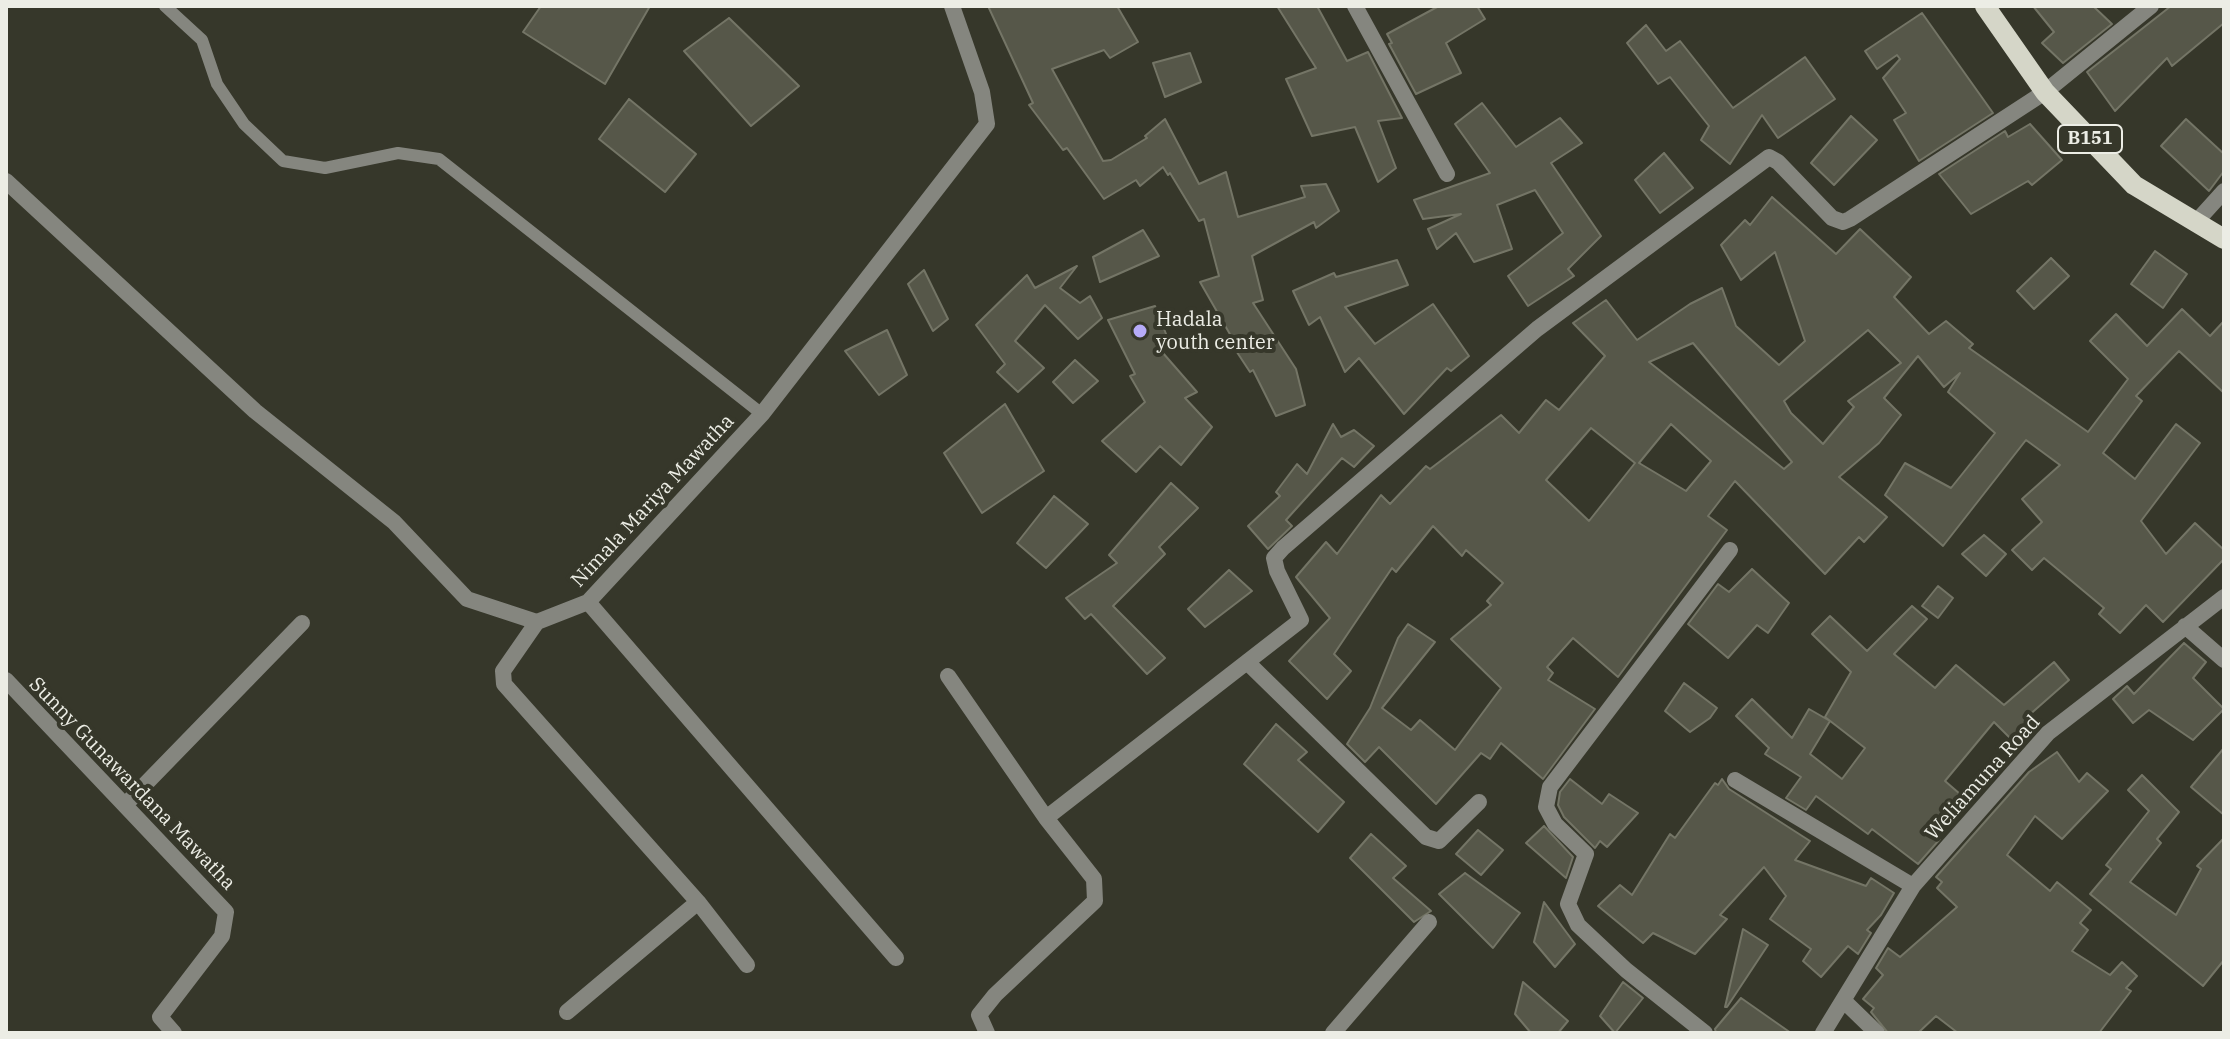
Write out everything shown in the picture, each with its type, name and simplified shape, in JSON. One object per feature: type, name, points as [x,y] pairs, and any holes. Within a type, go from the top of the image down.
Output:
[{"type":"main road","name":"B151","points":[[1985,6],[2045,92],[2134,185],[2224,239]]},
{"type":"street","name":"Nimala Mariya Mawatha","points":[[537,622],[588,602],[762,414],[987,124],[982,92],[952,6]]},
{"type":"street","points":[[1355,6],[1447,174]]},
{"type":"street","points":[[1046,818],[1249,664],[1301,620],[1277,571],[1274,558],[1283,548],[1537,329],[1757,165],[1769,157],[1778,162],[1832,218],[1843,222],[2045,92],[2151,6]]},
{"type":"street","points":[[6,181],[255,411],[394,522],[467,599],[537,622],[503,671],[504,684],[698,902],[747,965]]},
{"type":"street","points":[[2196,222],[2224,191]]},
{"type":"street","points":[[1705,1033],[1615,961],[1578,925],[1568,904],[1586,854],[1555,824],[1546,807],[1550,787],[1730,550]]},
{"type":"street","name":"Weliamuna Road","points":[[1823,1033],[1913,886],[2048,733],[2224,597]]},
{"type":"street","points":[[588,602],[896,958]]},
{"type":"street","points":[[125,805],[302,623]]},
{"type":"street","points":[[2185,626],[2224,660]]},
{"type":"street","points":[[1249,664],[1426,837],[1439,841],[1479,802]]},
{"type":"street","points":[[948,676],[1046,818],[1094,879],[1095,901],[995,995],[979,1015],[987,1033]]},
{"type":"street","name":"Sunny Gunawardana Mawatha","points":[[6,680],[226,912],[222,936],[160,1017],[174,1033]]},
{"type":"street","points":[[1735,780],[1913,886]]},
{"type":"street","points":[[567,1012],[698,902]]},
{"type":"street","points":[[1333,1033],[1429,922]]},
{"type":"street","points":[[1843,1000],[1877,1033]]},
{"type":"lane","points":[[165,6],[202,40],[217,84],[244,124],[283,161],[325,168],[398,153],[439,159],[762,414]]},
{"type":"building","points":[[541,6],[650,6],[605,84],[523,32]]},
{"type":"building","points":[[988,6],[1117,6],[1138,42],[1110,58],[1104,50],[1052,69],[1103,161],[1111,160],[1147,138],[1145,136],[1165,119],[1199,184],[1226,172],[1238,217],[1305,197],[1301,186],[1326,184],[1339,211],[1316,228],[1314,222],[1252,256],[1263,300],[1253,303],[1296,369],[1305,405],[1276,416],[1253,370],[1250,372],[1227,337],[1231,336],[1200,282],[1219,276],[1204,219],[1199,221],[1170,173],[1168,175],[1163,167],[1140,186],[1136,180],[1104,199],[1067,148],[1063,150],[1029,105],[1033,103]]},
{"type":"building","points":[[1277,6],[1317,6],[1347,61],[1368,52],[1402,118],[1378,121],[1396,168],[1378,182],[1355,127],[1312,136],[1286,79],[1316,68]]},
{"type":"building","points":[[1439,6],[1477,6],[1485,19],[1446,43],[1461,73],[1416,94],[1389,44],[1392,43],[1387,34]]},
{"type":"building","points":[[2033,6],[2093,6],[2112,24],[2063,63],[2042,43],[2054,32]]},
{"type":"building","points":[[2171,6],[2224,6],[2224,23],[2172,66],[2167,58],[2115,111],[2087,72]]},
{"type":"building","points":[[1922,13],[1993,113],[1919,161],[1894,120],[1906,113],[1883,78],[1900,59],[1897,55],[1877,69],[1865,51]]},
{"type":"building","points":[[729,18],[799,86],[751,126],[684,51]]},
{"type":"building","points":[[1646,25],[1666,51],[1680,41],[1733,108],[1805,57],[1835,99],[1778,138],[1762,115],[1730,164],[1701,140],[1709,126],[1670,77],[1658,84],[1627,43]]},
{"type":"building","points":[[1190,53],[1201,82],[1165,97],[1153,63]]},
{"type":"building","points":[[629,99],[696,154],[665,192],[599,139]]},
{"type":"building","points":[[1482,103],[1516,147],[1560,118],[1582,143],[1551,163],[1601,236],[1568,269],[1574,276],[1528,306],[1508,276],[1563,233],[1535,190],[1497,205],[1512,249],[1474,262],[1456,233],[1437,249],[1428,229],[1461,214],[1423,219],[1414,200],[1490,173],[1455,124]]},
{"type":"building","points":[[1851,116],[1877,140],[1834,185],[1811,163]]},
{"type":"building","points":[[2186,119],[2224,154],[2224,171],[2209,191],[2161,146]]},
{"type":"building","points":[[2030,124],[2062,160],[2032,185],[2028,181],[1971,214],[1939,174],[2005,131],[2008,137]]},
{"type":"building","points":[[1664,153],[1693,188],[1660,213],[1635,180]]},
{"type":"building","points":[[1772,197],[1836,254],[1860,229],[1911,277],[1894,297],[1929,334],[1946,321],[1973,344],[1969,348],[2088,432],[2128,379],[2090,341],[2116,314],[2147,346],[2182,309],[2210,336],[2224,321],[2224,393],[2179,351],[2136,396],[2142,401],[2103,453],[2135,479],[2176,424],[2200,443],[2141,521],[2166,554],[2195,523],[2224,550],[2224,559],[2163,622],[2146,605],[2120,633],[2099,614],[2104,608],[2044,558],[2032,570],[2012,550],[2042,522],[2022,499],[2060,465],[2026,440],[1943,546],[1885,495],[1905,463],[1951,488],[1995,433],[1948,392],[1960,373],[1944,387],[1918,356],[1884,398],[1901,415],[1879,443],[1839,477],[1887,517],[1864,542],[1859,537],[1825,574],[1735,481],[1708,516],[1727,530],[1618,677],[1573,638],[1547,667],[1553,673],[1548,680],[1595,709],[1543,779],[1501,743],[1490,759],[1481,753],[1436,804],[1379,747],[1365,762],[1347,744],[1370,708],[1398,638],[1408,624],[1435,642],[1382,708],[1411,730],[1420,720],[1455,750],[1501,688],[1451,639],[1491,605],[1487,601],[1503,583],[1466,550],[1462,556],[1433,526],[1396,572],[1392,568],[1334,654],[1351,671],[1327,699],[1289,661],[1330,618],[1296,577],[1326,542],[1337,554],[1381,495],[1390,504],[1426,466],[1430,469],[1501,415],[1519,433],[1546,400],[1559,410],[1605,356],[1573,323],[1606,300],[1637,340],[1690,304],[1722,288],[1736,326],[1779,365],[1805,341],[1775,252],[1741,280],[1721,245],[1745,220],[1750,225]],"holes":[[[1868,330],[1901,363],[1848,401],[1854,407],[1823,444],[1791,413],[1784,401]],[[1693,343],[1792,462],[1784,469],[1649,362]],[[1671,424],[1711,461],[1686,491],[1639,463]],[[1591,428],[1635,463],[1589,521],[1546,480]]]},
{"type":"building","points":[[1143,230],[1159,256],[1100,282],[1093,257]]},
{"type":"building","points":[[2155,251],[2187,274],[2163,308],[2131,284]]},
{"type":"building","points":[[2051,258],[2069,276],[2034,309],[2017,291]]},
{"type":"building","points":[[1397,260],[1408,285],[1345,307],[1375,344],[1433,304],[1469,356],[1451,371],[1447,368],[1404,414],[1359,358],[1345,372],[1320,317],[1309,325],[1293,291],[1334,273],[1336,277]]},
{"type":"building","points":[[1077,266],[1060,288],[1080,303],[1090,296],[1102,318],[1078,339],[1045,305],[1015,341],[1044,368],[1018,392],[997,372],[1005,364],[976,325],[1027,275],[1035,288]]},
{"type":"building","points":[[924,270],[948,319],[933,331],[908,284]]},
{"type":"building","points":[[1155,306],[1168,339],[1156,345],[1197,392],[1185,398],[1212,427],[1181,465],[1160,446],[1136,472],[1102,441],[1145,402],[1130,376],[1135,374],[1108,320]]},
{"type":"building","points":[[887,330],[907,375],[879,395],[845,351]]},
{"type":"building","points":[[1075,360],[1098,381],[1073,403],[1053,382]]},
{"type":"building","points":[[1005,404],[1044,471],[982,513],[944,453]]},
{"type":"building","points":[[1333,424],[1341,437],[1354,430],[1374,446],[1354,467],[1342,458],[1286,520],[1292,526],[1268,549],[1248,526],[1280,496],[1276,492],[1297,464],[1307,474]]},
{"type":"building","points":[[1171,483],[1198,508],[1159,547],[1165,554],[1113,606],[1165,658],[1147,674],[1091,614],[1085,619],[1066,598],[1117,563],[1109,555]]},
{"type":"building","points":[[1054,496],[1088,524],[1046,568],[1017,543]]},
{"type":"building","points":[[1984,535],[2006,554],[1986,576],[1962,554]]},
{"type":"building","points":[[1752,569],[1789,603],[1768,633],[1757,625],[1728,658],[1688,624],[1718,584],[1729,592]]},
{"type":"building","points":[[1229,570],[1252,591],[1205,627],[1188,609]]},
{"type":"building","points":[[1938,586],[1953,598],[1938,618],[1922,606]]},
{"type":"building","points":[[1912,606],[1927,619],[1894,654],[1935,688],[1956,665],[2004,705],[2054,662],[2069,680],[2027,717],[2030,719],[2011,739],[1994,722],[1945,781],[1960,794],[1927,830],[1940,839],[1918,864],[1872,829],[1868,834],[1816,796],[1806,810],[1786,798],[1801,777],[1765,754],[1769,748],[1736,716],[1752,699],[1792,738],[1809,709],[1830,721],[1810,754],[1842,779],[1865,748],[1825,717],[1851,672],[1812,634],[1830,616],[1867,651]]},
{"type":"building","points":[[2184,643],[2206,662],[2193,678],[2224,709],[2193,740],[2149,710],[2133,723],[2113,699],[2127,686],[2134,694]]},
{"type":"building","points":[[1684,683],[1717,708],[1710,718],[1690,732],[1665,711]]},
{"type":"building","points":[[1276,724],[1307,752],[1298,760],[1344,802],[1318,832],[1244,764]]},
{"type":"building","points":[[2224,748],[2224,815],[2191,787]]},
{"type":"building","points":[[2057,752],[2079,782],[2087,773],[2108,791],[2062,839],[2035,816],[2007,855],[2050,891],[2057,882],[2091,910],[2080,923],[2088,930],[2072,951],[2110,975],[2122,962],[2137,976],[2126,988],[2131,991],[2099,1033],[1958,1033],[1936,1016],[1918,1033],[1888,1033],[1871,1012],[1874,1008],[1863,999],[1883,975],[1876,968],[1888,948],[1900,957],[1957,907],[1937,888],[1942,882],[1936,877],[2029,772]]},
{"type":"building","points":[[2142,775],[2179,812],[2157,839],[2161,843],[2130,882],[2176,915],[2201,869],[2197,866],[2224,838],[2224,960],[2203,986],[2090,894],[2111,869],[2106,865],[2149,811],[2128,790]]},
{"type":"building","points":[[1570,779],[1602,804],[1609,794],[1638,813],[1607,847],[1600,841],[1595,848],[1564,817],[1558,805],[1560,792]]},
{"type":"building","points":[[1722,779],[1729,789],[1810,841],[1795,860],[1866,886],[1871,878],[1894,893],[1881,915],[1867,930],[1871,933],[1858,954],[1848,946],[1821,977],[1803,961],[1811,949],[1770,919],[1786,896],[1764,867],[1720,915],[1727,919],[1695,954],[1653,933],[1643,943],[1598,906],[1620,885],[1632,895],[1670,834],[1675,838],[1715,783],[1718,785]]},
{"type":"building","points":[[1544,826],[1573,857],[1566,878],[1526,843]]},
{"type":"building","points":[[1478,830],[1503,850],[1481,875],[1456,854]]},
{"type":"building","points":[[1371,834],[1406,866],[1393,878],[1431,911],[1414,922],[1350,858]]},
{"type":"building","points":[[1465,873],[1520,913],[1493,948],[1439,894]]},
{"type":"building","points":[[1544,902],[1575,944],[1555,967],[1534,942]]},
{"type":"building","points":[[1743,929],[1768,945],[1725,1007]]},
{"type":"building","points":[[1523,982],[1568,1021],[1558,1033],[1531,1033],[1515,1014]]},
{"type":"building","points":[[1623,982],[1643,998],[1615,1033],[1600,1016]]},
{"type":"building","points":[[1741,998],[1791,1033],[1716,1033],[1715,1029]]},
{"type":"place","name":"Hadala youth center","points":[[1140,331]]}]
